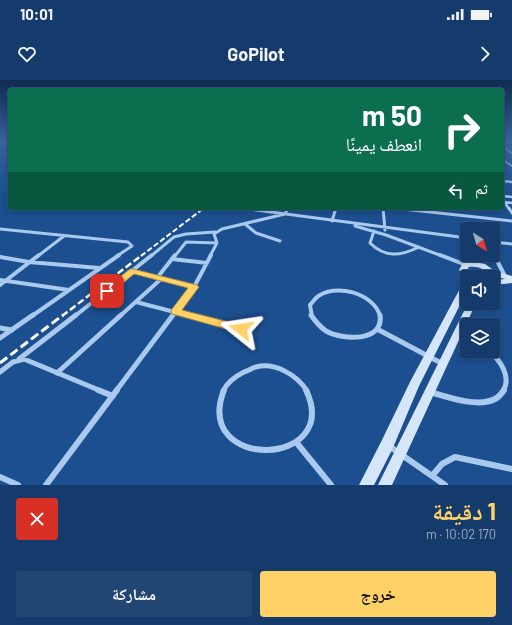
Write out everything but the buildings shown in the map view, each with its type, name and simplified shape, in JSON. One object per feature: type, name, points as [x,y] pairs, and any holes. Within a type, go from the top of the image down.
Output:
[{"type":"main road","points":[[464,270],[466,265],[478,265],[488,270]]},
{"type":"main road","points":[[500,277],[510,279]]},
{"type":"main road","points":[[500,281],[510,279]]},
{"type":"main road","points":[[366,485],[460,294]]},
{"type":"main road","points":[[386,485],[443,364],[460,340]]},
{"type":"street","points":[[504,203],[512,213]]},
{"type":"street","points":[[256,210],[460,237]]},
{"type":"street","points":[[0,372],[133,271],[174,237],[186,234],[215,232],[285,214],[287,210]]},
{"type":"street","points":[[332,220],[335,210]]},
{"type":"street","points":[[383,210],[386,235]]},
{"type":"street","points":[[411,210],[512,221]]},
{"type":"street","points":[[345,222],[386,235],[466,265]]},
{"type":"street","points":[[245,224],[256,233],[280,241]]},
{"type":"street","points":[[0,229],[130,243],[132,246],[0,338]]},
{"type":"street","points":[[374,231],[370,243],[387,253],[403,254],[419,247]]},
{"type":"street","points":[[46,485],[194,287],[216,244],[215,232]]},
{"type":"street","points":[[0,285],[64,236]]},
{"type":"street","points":[[57,373],[136,302],[159,279],[172,259],[186,242],[216,244]]},
{"type":"street","points":[[500,243],[512,244]]},
{"type":"street","points":[[0,257],[29,262],[100,268]]},
{"type":"street","points":[[172,259],[207,263]]},
{"type":"street","points":[[499,262],[510,279]]},
{"type":"street","points":[[133,271],[194,287]]},
{"type":"street","points":[[0,280],[69,290]]},
{"type":"street","points":[[332,292],[345,292],[358,295],[370,302],[378,310],[381,320],[377,329],[366,336],[336,336],[317,325],[310,315],[310,305],[316,298],[332,292]]},
{"type":"street","points":[[136,302],[241,329]]},
{"type":"street","points":[[0,328],[12,330]]},
{"type":"street","points":[[377,329],[429,358],[443,364]]},
{"type":"street","points":[[430,392],[458,400],[482,402],[496,399],[507,384],[506,378],[497,358]]},
{"type":"street","points":[[19,359],[24,359],[113,396]]},
{"type":"street","points":[[265,367],[282,370],[298,378],[308,392],[313,409],[309,427],[304,435],[296,442],[277,450],[266,451],[244,447],[235,441],[228,434],[219,418],[219,400],[226,384],[239,373],[265,367]]},
{"type":"street","points":[[296,442],[331,485]]},
{"type":"street","points":[[387,445],[445,485]]},
{"type":"street","points":[[432,476],[447,459],[455,457],[512,470]]},
{"type":"street","points":[[0,477],[18,485]]},
{"type":"railway","points":[[141,256],[201,210]]},
{"type":"railway","points":[[62,316],[142,255]]},
{"type":"railway","points":[[0,363],[63,315]]},
{"type":"route","points":[[107,291],[133,271],[194,287],[176,312],[241,329]]}]
